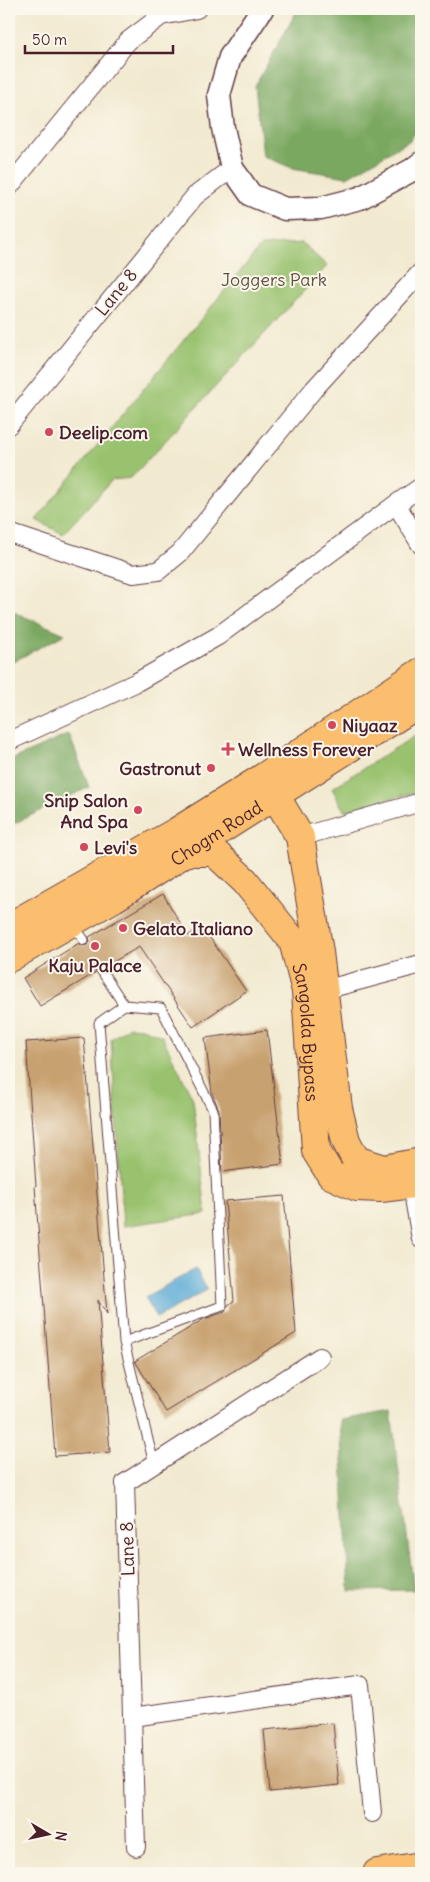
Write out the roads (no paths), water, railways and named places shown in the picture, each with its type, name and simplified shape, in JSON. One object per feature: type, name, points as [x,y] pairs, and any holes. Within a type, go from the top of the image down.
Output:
[{"type":"main road","name":"Chogm Road","points":[[9,958],[78,931],[186,852],[421,672]]},
{"type":"main road","name":"Chogm Road","points":[[9,927],[176,832],[270,786],[421,702]]},
{"type":"main road","name":"Sangolda Bypass","points":[[270,786],[300,837],[324,990],[338,1108],[346,1141],[356,1160],[385,1169],[415,1174]]},
{"type":"main road","name":"Sangolda Bypass","points":[[186,852],[214,852],[245,881],[293,941],[306,991],[316,1151],[331,1174],[357,1187],[381,1188],[415,1174]]},
{"type":"main road","points":[[377,1873],[415,1869]]},
{"type":"street","points":[[9,187],[128,41],[161,16],[197,9]]},
{"type":"street","points":[[262,9],[230,56],[219,95],[223,128],[232,168],[251,195],[285,209],[321,208],[360,198],[412,170],[421,163]]},
{"type":"street","name":"Lane 8","points":[[9,425],[195,196],[232,168]]},
{"type":"street","points":[[9,533],[133,574],[158,571],[180,553],[314,389],[421,272]]},
{"type":"street","points":[[9,741],[135,683],[218,636],[421,487]]},
{"type":"street","points":[[396,504],[421,544]]},
{"type":"street","points":[[300,837],[421,802]]},
{"type":"street","points":[[324,990],[421,964]]},
{"type":"street","points":[[415,1174],[421,1239]]},
{"type":"street","name":"Lane 8","points":[[136,1847],[125,1483],[320,1357]]},
{"type":"street","points":[[132,1717],[360,1685],[372,1813]]},
{"type":"lane","points":[[100,970],[124,1005]]},
{"type":"lane","points":[[124,1342],[222,1306],[213,1110],[161,1008],[124,1005],[99,1023],[124,1342],[154,1464]]},
{"type":"water","points":[[196,1269],[207,1290],[156,1318],[145,1297]]},
{"type":"place","name":"Deelip.com","points":[[49,432]]},
{"type":"place","name":"Niyaaz","points":[[332,725]]},
{"type":"place","name":"Wellness Forever","points":[[228,749]]},
{"type":"place","name":"Gastronut","points":[[211,768]]},
{"type":"place","name":"Snip Salon And Spa","points":[[138,810]]},
{"type":"place","name":"Levi's","points":[[84,847]]},
{"type":"place","name":"Gelato Italiano","points":[[123,928]]},
{"type":"place","name":"Kaju Palace","points":[[95,946]]},
{"type":"park label","name":"Joggers Park","points":[[274,279]]}]
